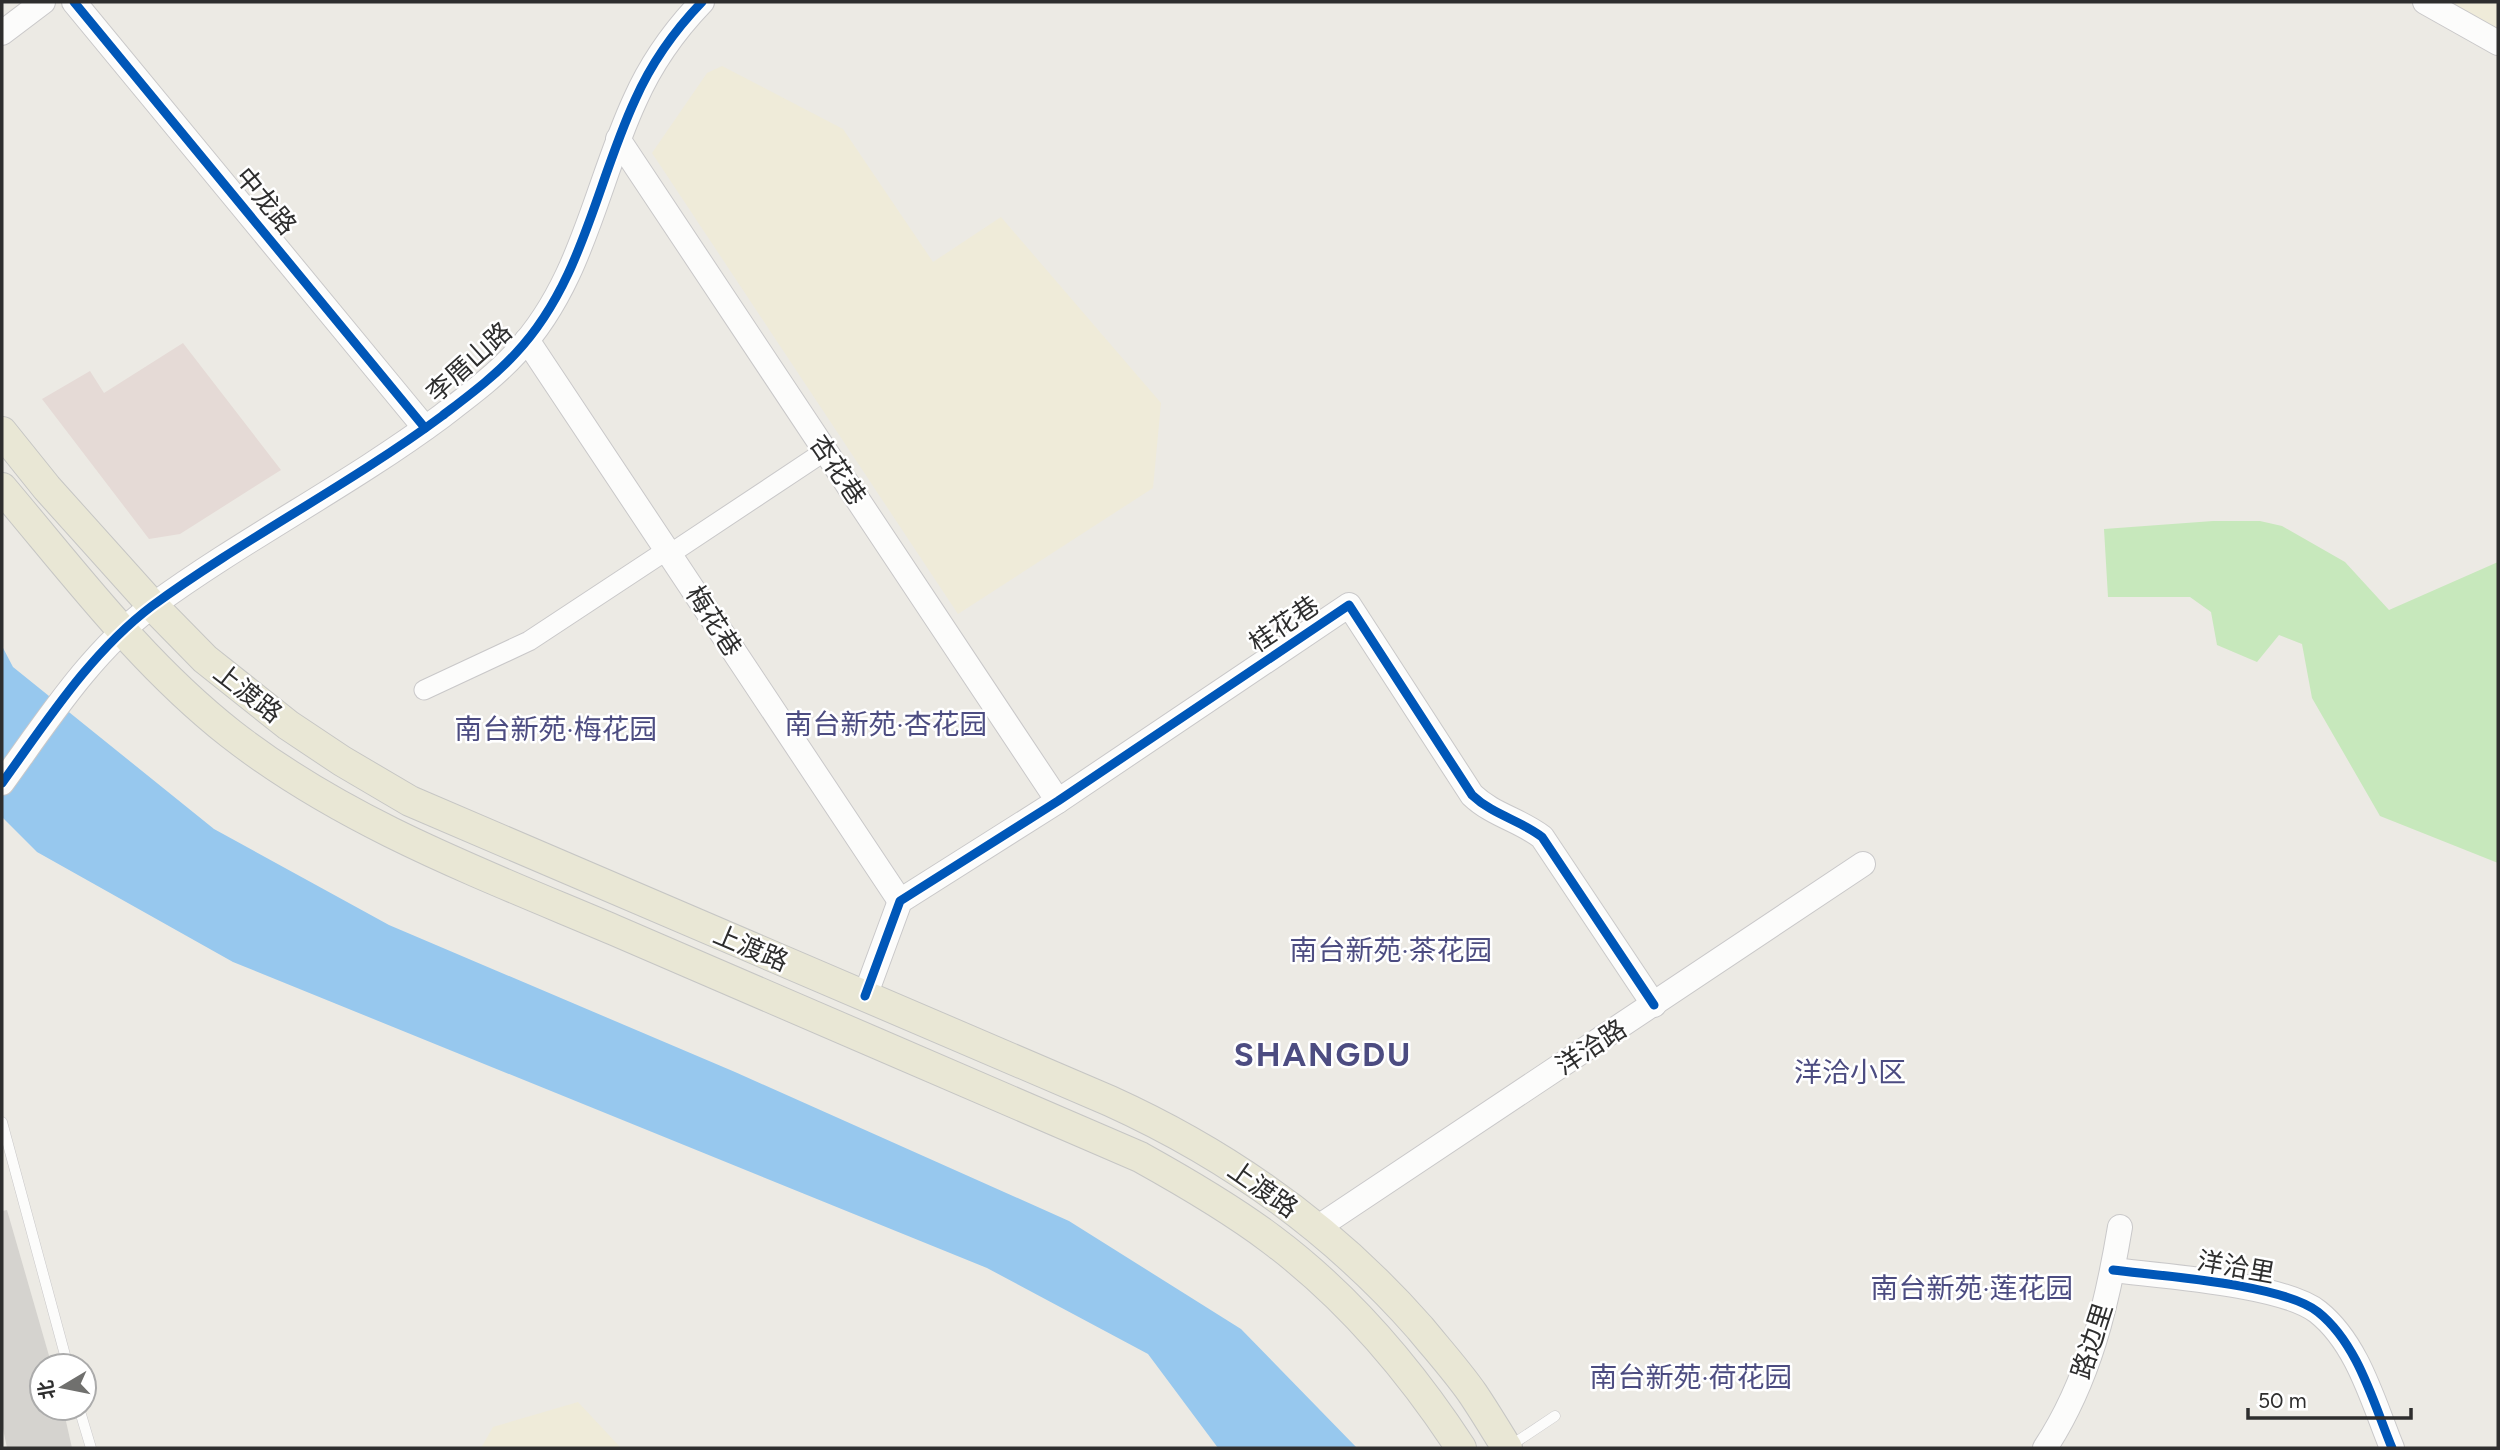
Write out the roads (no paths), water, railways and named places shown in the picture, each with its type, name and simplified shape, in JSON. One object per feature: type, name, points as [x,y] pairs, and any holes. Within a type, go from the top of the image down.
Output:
[{"type":"main road","name":"上渡路","points":[[2,432],[47,488],[153,606],[205,659],[244,692],[342,761],[385,788],[447,817],[1154,1121],[1202,1147],[1246,1175],[1317,1228],[1384,1291],[1440,1352],[1472,1393],[1507,1448]]},
{"type":"main road","name":"上渡路","points":[[2,488],[123,632],[185,695],[231,734],[296,780],[367,821],[477,871],[1128,1151],[1187,1183],[1272,1240],[1315,1275],[1387,1349],[1421,1390],[1461,1448]]},
{"type":"street","points":[[2,33],[43,2]]},
{"type":"street","name":"中龙路","points":[[74,2],[425,428]]},
{"type":"street","name":"李厝山路","points":[[2,783],[79,678],[123,632],[153,606],[393,451],[494,375],[527,340],[561,288],[578,252],[618,139],[635,100],[675,34],[702,2]]},
{"type":"street","points":[[2425,2],[2498,43]]},
{"type":"street","name":"杏花巷","points":[[618,139],[1058,801]]},
{"type":"street","name":"梅花巷","points":[[527,340],[901,901]]},
{"type":"street","points":[[424,690],[529,641],[825,451]]},
{"type":"street","name":"桂花巷","points":[[901,901],[1058,801],[1349,605],[1472,795],[1491,811],[1524,825],[1542,837],[1654,1004]]},
{"type":"street","name":"洋洽路","points":[[1317,1228],[1863,864]]},
{"type":"street","points":[[865,996],[901,901]]},
{"type":"street","name":"路边里","points":[[2045,1448],[2068,1408],[2095,1343],[2113,1270],[2120,1227]]},
{"type":"street","name":"洋洽里","points":[[2113,1270],[2217,1283],[2273,1294],[2317,1311],[2334,1328],[2353,1355],[2392,1448]]},
{"type":"lane","points":[[2,1122],[64,1352]]},
{"type":"lane","points":[[1507,1448],[1555,1416]]},
{"type":"lane","points":[[83,1422],[91,1448]]},
{"type":"water","points":[[2,646],[13,667],[214,829],[389,925],[735,1072],[1069,1221],[1241,1329],[1357,1448],[1218,1448],[1148,1354],[987,1268],[233,962],[37,852],[2,817]]},
{"type":"district","name":"南台新苑·杏花园","points":[[886,724]]},
{"type":"district","name":"南台新苑·梅花园","points":[[556,729]]},
{"type":"district","name":"南台新苑·茶花园","points":[[1391,950]]},
{"type":"district","name":"SHANGDU","points":[[1323,1054]]},
{"type":"district","name":"洋洽小区","points":[[1850,1072]]},
{"type":"district","name":"南台新苑·莲花园","points":[[1972,1288]]},
{"type":"district","name":"南台新苑·荷花园","points":[[1691,1377]]}]
